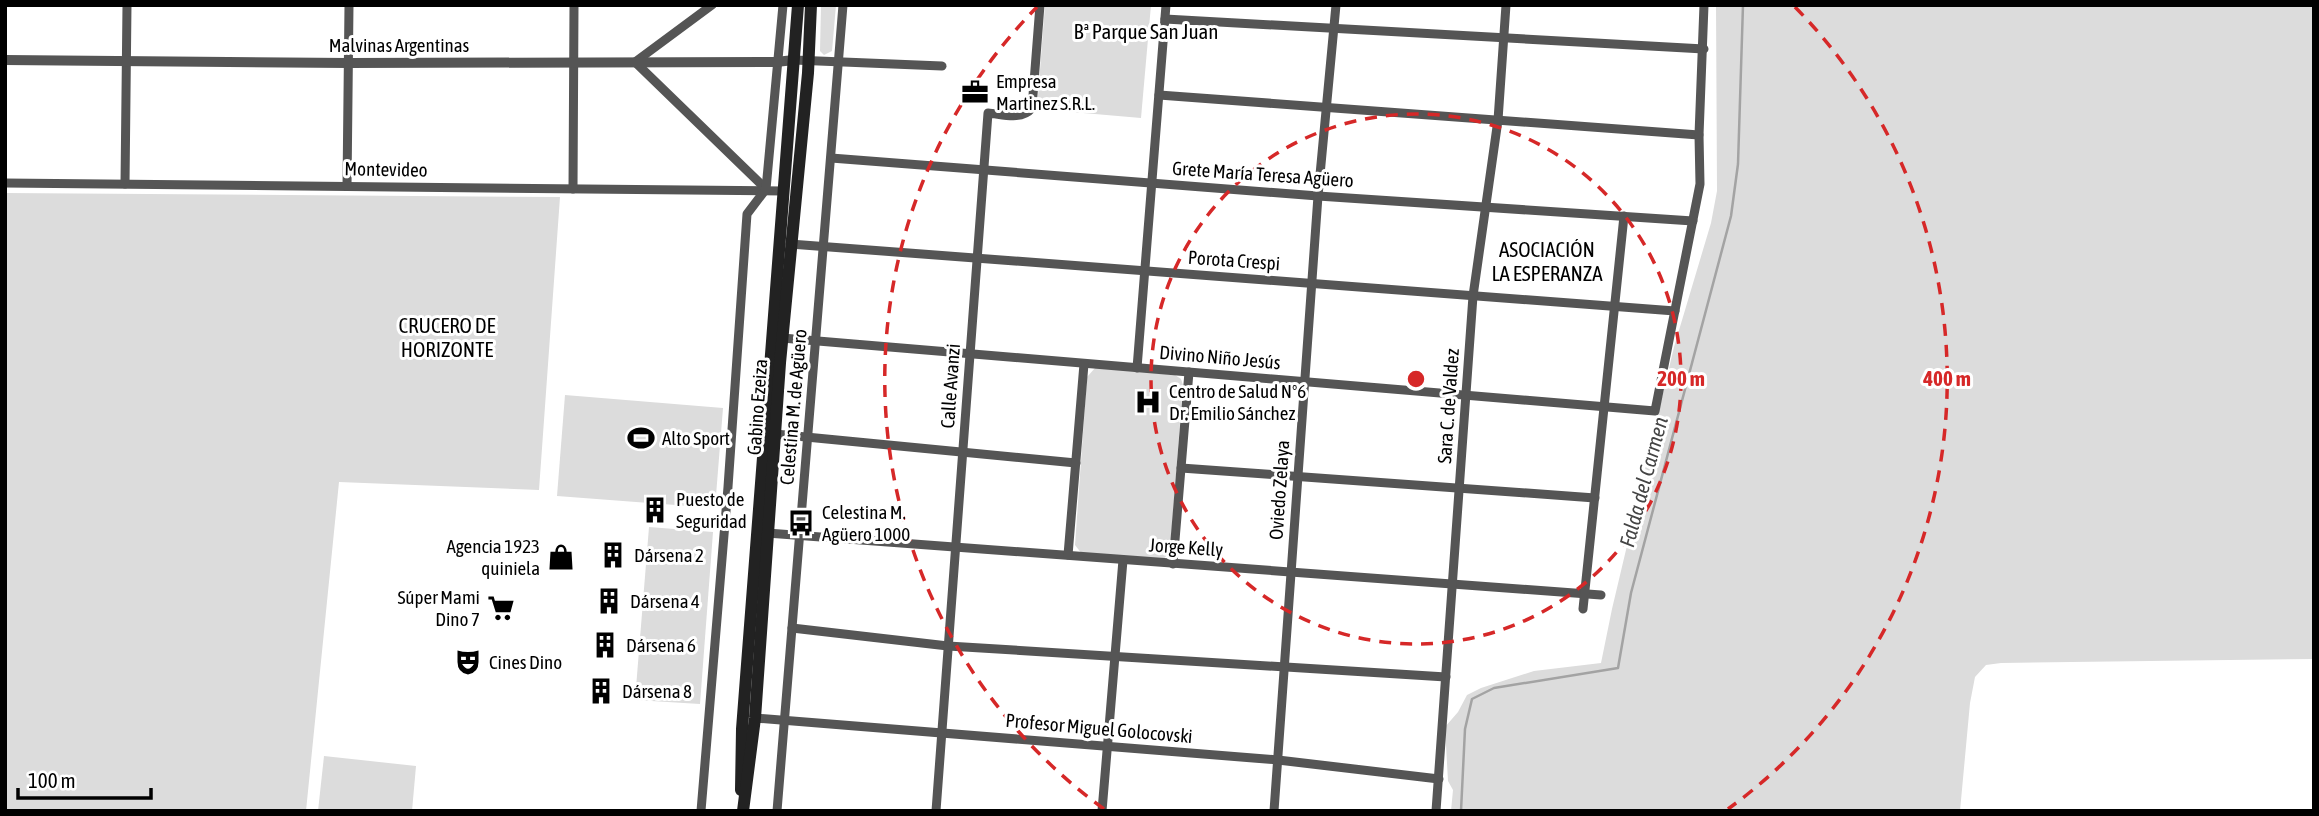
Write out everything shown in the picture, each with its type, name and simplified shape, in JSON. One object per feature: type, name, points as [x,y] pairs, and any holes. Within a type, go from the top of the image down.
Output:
[{"type":"main road","name":"Gabino Ezeiza","points":[[742,811],[742,730],[798,5]]},
{"type":"main road","name":"Gabino Ezeiza","points":[[742,811],[755,718],[782,338],[811,5]]},
{"type":"street","points":[[125,184],[127,5]]},
{"type":"street","points":[[347,187],[349,5]]},
{"type":"street","points":[[573,189],[574,5]]},
{"type":"street","points":[[712,5],[635,62],[766,189]]},
{"type":"street","points":[[702,811],[747,214],[766,189],[783,5]]},
{"type":"street","name":"Celestina M. de Agüero","points":[[777,811],[843,5]]},
{"type":"street","name":"Calle Avanzi","points":[[936,811],[988,113],[1017,116],[1027,114],[1031,108],[1040,5]]},
{"type":"street","points":[[1137,368],[1166,5]]},
{"type":"street","name":"Oviedo Zelaya","points":[[1274,811],[1311,284],[1336,5]]},
{"type":"street","name":"Sara C. de Valdez","points":[[1436,811],[1473,296],[1498,120],[1506,5]]},
{"type":"street","points":[[1675,312],[1700,184],[1704,5]]},
{"type":"street","points":[[1165,19],[1704,50]]},
{"type":"street","name":"Malvinas Argentinas","points":[[5,60],[348,63],[794,60]]},
{"type":"street","points":[[794,60],[942,65]]},
{"type":"street","points":[[1159,95],[1699,135]]},
{"type":"street","name":"Grete María Teresa Agüero","points":[[831,158],[1318,196],[1693,221]]},
{"type":"street","name":"Montevideo","points":[[5,183],[783,191]]},
{"type":"street","points":[[1583,609],[1624,216]]},
{"type":"street","name":"Porota Crespi","points":[[790,244],[1675,312]]},
{"type":"street","name":"Divino Niño Jesús","points":[[782,338],[1655,411],[1675,312]]},
{"type":"street","points":[[1068,555],[1084,364]]},
{"type":"street","points":[[1173,564],[1189,373]]},
{"type":"street","points":[[775,434],[1076,463]]},
{"type":"street","points":[[1181,468],[1595,498]]},
{"type":"street","name":"Jorge Kelly","points":[[767,533],[1601,595]]},
{"type":"street","points":[[1102,811],[1123,560]]},
{"type":"street","points":[[792,628],[948,646],[1446,677]]},
{"type":"street","name":"Profesor Miguel Golocovski","points":[[755,718],[1278,760],[1438,779]]},
{"type":"shaded area","points":[[821,5],[836,5],[832,51],[824,55],[820,51]]},
{"type":"shaded area","points":[[1045,5],[1151,5],[1141,118],[1037,109]]},
{"type":"shaded area","points":[[1716,5],[2314,5],[2314,659],[1986,665],[1975,677],[1970,703],[1960,811],[1451,811],[1453,790],[1448,781],[1445,727],[1458,712],[1467,695],[1534,671],[1601,663],[1674,347],[1711,223],[1717,191]]},
{"type":"shaded area","points":[[5,193],[560,197],[539,490],[339,482],[306,811],[5,811]]},
{"type":"shaded area","points":[[1096,367],[1175,375],[1181,379],[1183,385],[1170,551],[1163,560],[1082,554],[1075,545],[1087,377]]},
{"type":"shaded area","name":"Alto Sport","points":[[565,395],[723,408],[715,508],[557,496]]},
{"type":"shaded area","points":[[649,527],[713,532],[700,704],[635,700]]},
{"type":"shaded area","points":[[324,756],[416,766],[412,811],[318,811]]},
{"type":"waterway","name":"Falda del Carmen","points":[[1461,811],[1465,729],[1472,699],[1494,688],[1618,668],[1631,593],[1731,216],[1738,164],[1743,5]]},
{"type":"place","name":"Empresa Martinez S.R.L.","points":[[975,92]]},
{"type":"place","name":"Centro de Salud Nº6 Dr. Emilio Sánchez","points":[[1148,402]]},
{"type":"place","name":"Alto Sport","points":[[641,438]]},
{"type":"place","name":"Puesto de Seguridad","points":[[655,510]]},
{"type":"place","name":"Celestina M. Agüero 1000","points":[[801,523]]},
{"type":"place","name":"Dársena 2","points":[[613,555]]},
{"type":"place","name":"Agencia 1923 quiniela","points":[[561,557]]},
{"type":"place","name":"Dársena 4","points":[[609,601]]},
{"type":"place","name":"Súper Mami Dino 7","points":[[501,608]]},
{"type":"place","name":"Dársena 6","points":[[605,645]]},
{"type":"place","name":"Cines Dino","points":[[468,662]]},
{"type":"place","name":"Dársena 8","points":[[601,691]]},
{"type":"district","name":"Bª Parque San Juan","points":[[1146,32]]},
{"type":"district","name":"ASOCIACIÓN LA ESPERANZA","points":[[1547,262]]},
{"type":"district","name":"CRUCERO DE HORIZONTE","points":[[447,338]]}]
